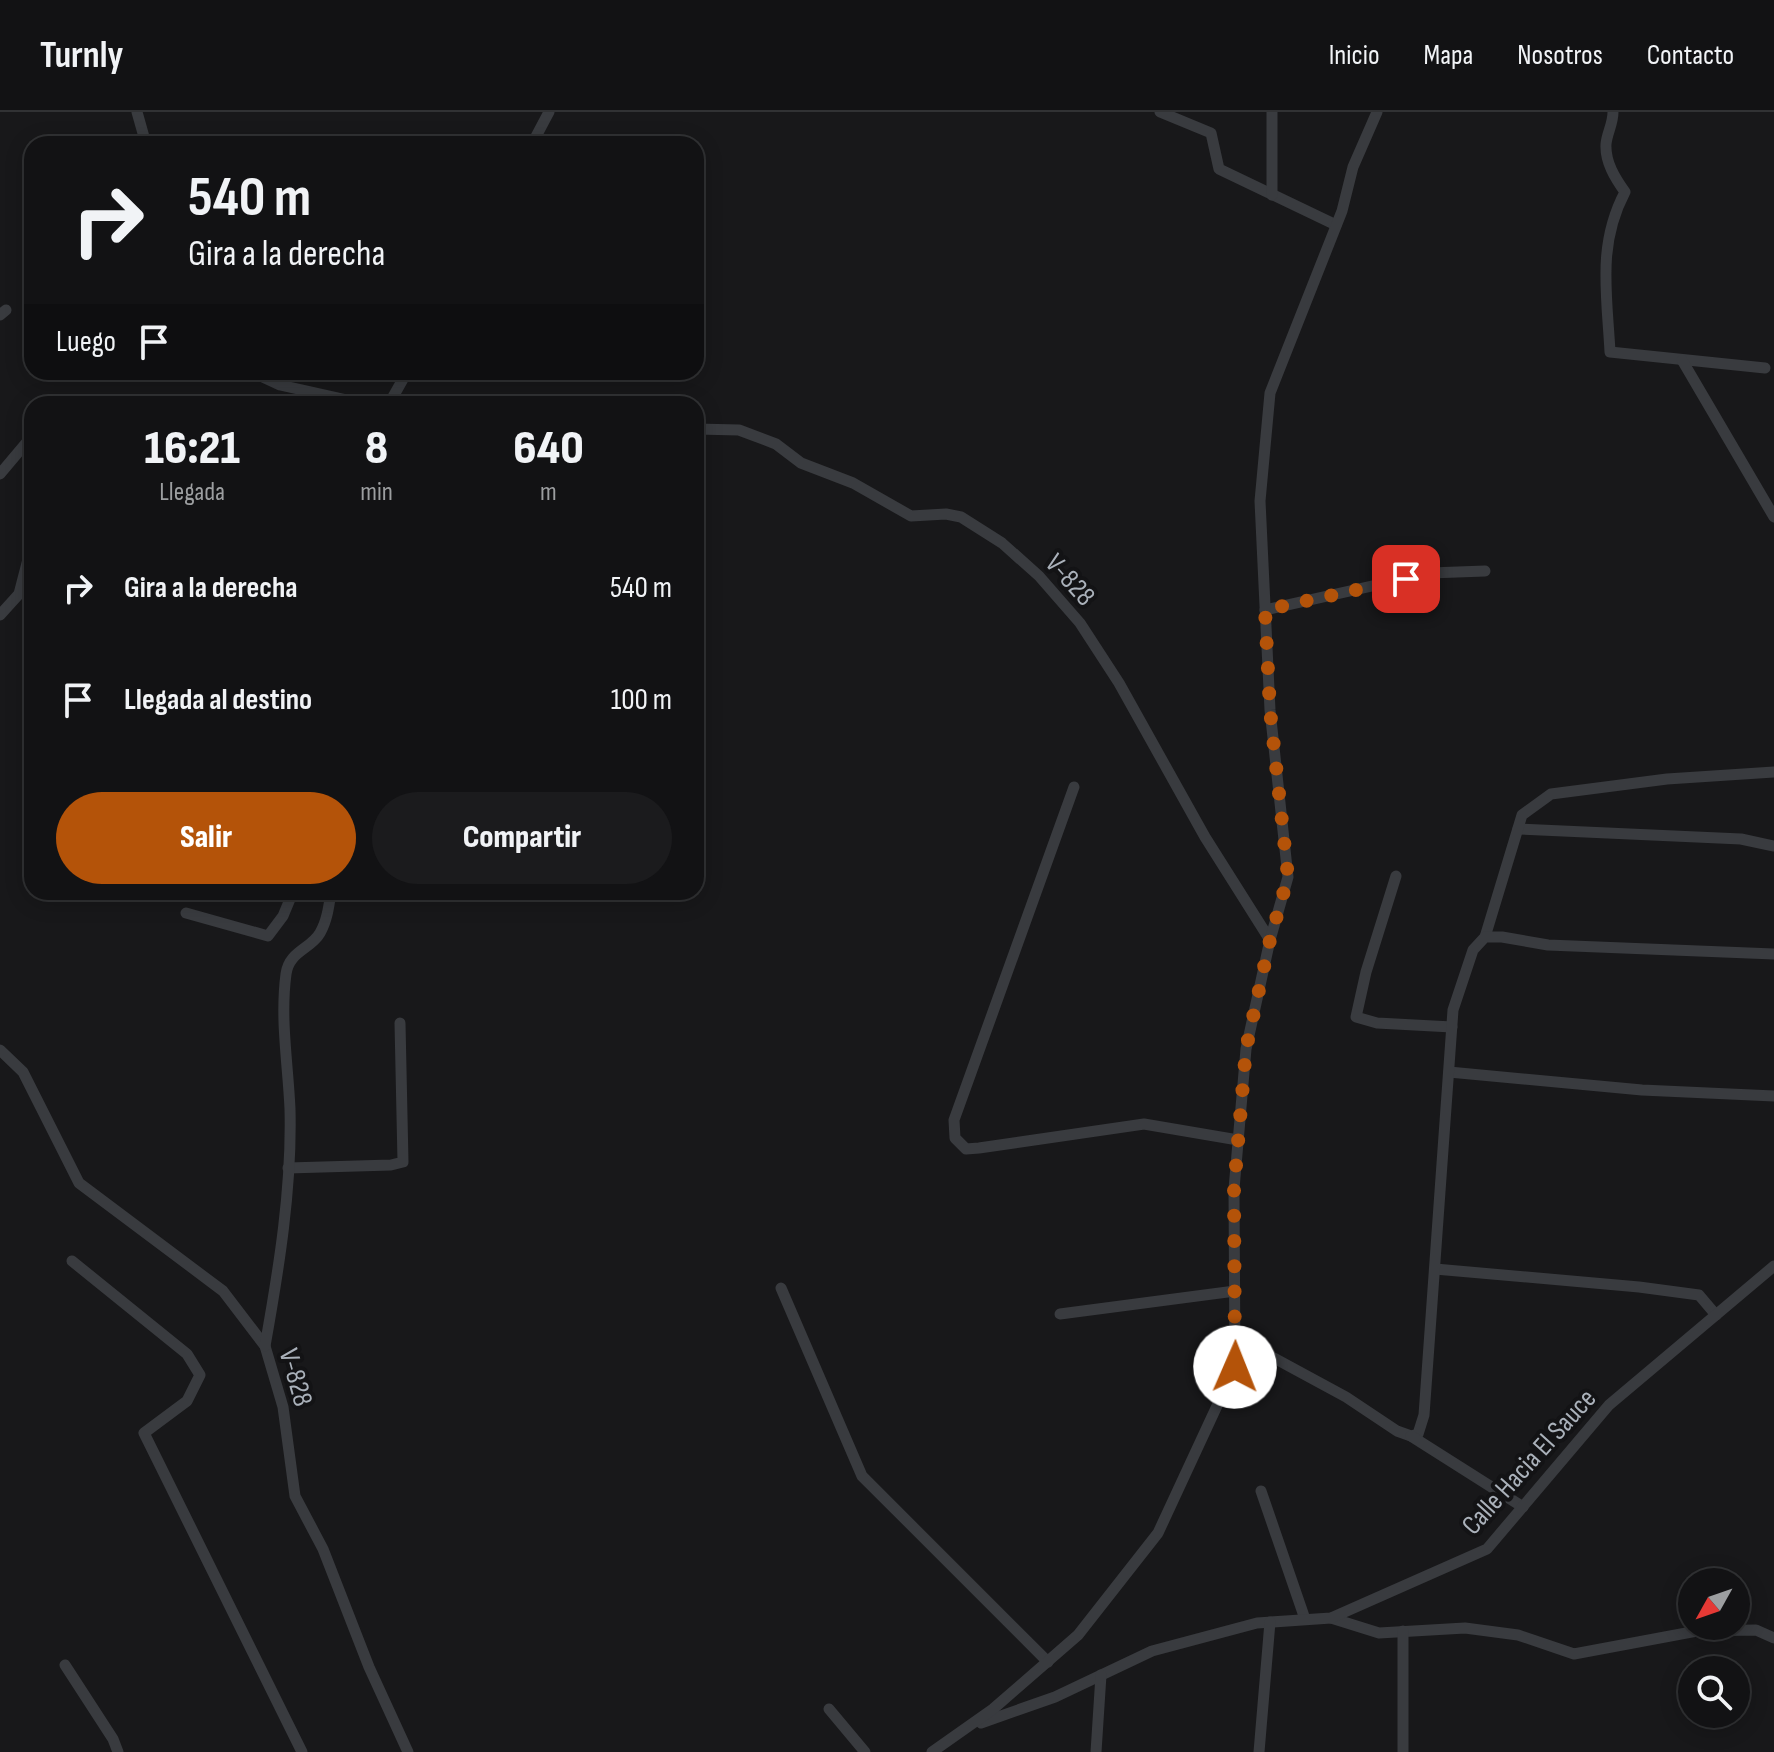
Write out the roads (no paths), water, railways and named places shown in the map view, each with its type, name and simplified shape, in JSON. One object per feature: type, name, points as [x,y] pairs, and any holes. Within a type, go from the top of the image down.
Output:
[{"type":"street","points":[[137,112],[144,136]]},
{"type":"street","points":[[536,136],[549,112]]},
{"type":"street","points":[[1160,112],[1211,133],[1219,169],[1336,225]]},
{"type":"street","points":[[1272,112],[1272,195]]},
{"type":"street","points":[[932,1752],[993,1709],[1078,1635],[1158,1533],[1235,1367],[1234,1189],[1246,1049],[1270,940],[1288,877],[1270,710],[1260,501],[1270,393],[1336,225],[1353,167],[1377,112]]},
{"type":"street","points":[[1613,112],[1613,123],[1606,143],[1612,173],[1625,192],[1613,214],[1605,247],[1610,352],[1765,368]]},
{"type":"street","points":[[1682,360],[1774,517]]},
{"type":"street","points":[[269,380],[329,396]]},
{"type":"street","name":"V-828","points":[[704,429],[739,430],[776,444],[801,463],[853,483],[911,516],[946,514],[961,517],[1002,543],[1039,576],[1080,623],[1119,683],[1205,837],[1270,940]]},
{"type":"street","points":[[0,474],[24,446]]},
{"type":"street","points":[[1265,610],[1430,573],[1485,571]]},
{"type":"street","points":[[0,615],[19,594],[24,575]]},
{"type":"street","points":[[1411,1436],[1418,1434],[1424,1415],[1453,1010],[1473,950],[1485,937],[1522,815],[1551,794],[1667,779],[1774,772]]},
{"type":"street","points":[[1074,787],[954,1120],[955,1138],[966,1149],[1144,1124],[1238,1140]]},
{"type":"street","points":[[1518,829],[1741,839],[1774,846]]},
{"type":"street","points":[[1396,876],[1366,972],[1356,1017],[1377,1023],[1452,1027]]},
{"type":"street","points":[[186,913],[268,936],[283,916],[290,900]]},
{"type":"street","points":[[265,1346],[279,1266],[288,1168],[290,1110],[284,998],[286,970],[297,953],[319,936],[330,900]]},
{"type":"street","points":[[1485,937],[1548,945],[1774,954]]},
{"type":"street","points":[[288,1168],[403,1162],[400,1023]]},
{"type":"street","name":"V-828","points":[[0,1050],[23,1072],[79,1183],[223,1291],[265,1346],[283,1407],[295,1496],[323,1549],[369,1667],[408,1752]]},
{"type":"street","points":[[1449,1072],[1642,1090],[1774,1096]]},
{"type":"street","points":[[72,1261],[187,1354],[200,1375],[187,1401],[144,1433],[302,1752]]},
{"type":"street","name":"Calle Hacia El Sauce","points":[[966,1729],[1055,1697],[1152,1651],[1270,1622],[1331,1618],[1487,1549],[1609,1405],[1774,1266]]},
{"type":"street","points":[[1435,1269],[1699,1295],[1716,1315]]},
{"type":"street","points":[[781,1288],[862,1476],[1048,1662]]},
{"type":"street","points":[[1060,1314],[1079,1309],[1235,1291]]},
{"type":"street","points":[[1235,1355],[1274,1358],[1346,1397],[1523,1507]]},
{"type":"street","points":[[1261,1491],[1305,1619]]},
{"type":"street","points":[[1331,1618],[1379,1633],[1465,1628],[1518,1635],[1574,1654],[1697,1631],[1756,1630],[1774,1638]]},
{"type":"street","points":[[1259,1752],[1270,1622]]},
{"type":"street","points":[[1756,1630],[1774,1647]]},
{"type":"street","points":[[1403,1631],[1403,1752]]},
{"type":"street","points":[[65,1665],[105,1725],[118,1752]]},
{"type":"street","points":[[1096,1752],[1101,1675]]},
{"type":"street","points":[[829,1709],[865,1752]]}]
